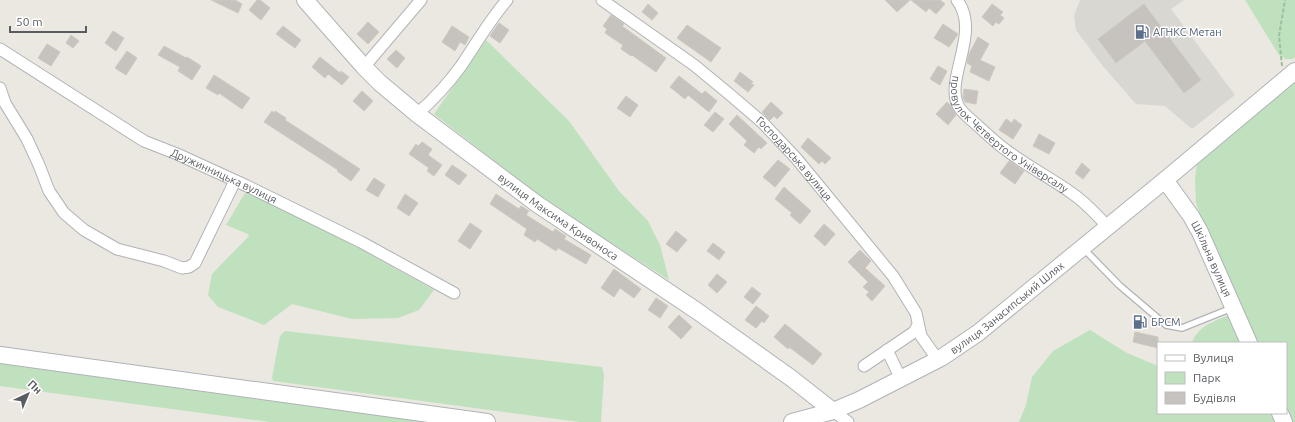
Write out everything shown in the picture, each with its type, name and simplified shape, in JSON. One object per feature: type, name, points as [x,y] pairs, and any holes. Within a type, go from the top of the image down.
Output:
[{"type":"main road","name":"вулиця Максима Кривоноса","points":[[305,0],[364,68],[417,114],[537,204],[697,311],[791,378],[833,411]]},
{"type":"main road","name":"вулиця Занасипський Шлях","points":[[792,422],[833,411],[859,400],[938,360],[978,333],[1108,228],[1289,76]]},
{"type":"main road","name":"Шкільна вулиця","points":[[1165,180],[1191,216],[1200,232],[1249,342]]},
{"type":"main road","points":[[0,355],[487,422]]},
{"type":"street","points":[[364,68],[421,0]]},
{"type":"street","points":[[417,114],[435,98],[460,67],[495,13],[507,0]]},
{"type":"street","name":"Господарська вулиця","points":[[602,0],[694,66],[728,93],[771,133],[822,188],[893,276],[916,313],[921,336],[938,360]]},
{"type":"street","name":"провулок Четвертого Універсалу","points":[[957,0],[964,12],[966,23],[965,37],[956,85],[956,98],[959,106],[996,143],[1074,194],[1087,205],[1108,228]]},
{"type":"street","name":"Дружинницька вулиця","points":[[0,49],[144,142],[177,154],[235,181],[360,242],[454,293]]},
{"type":"street","points":[[0,88],[5,103],[27,139],[49,191],[64,213],[84,230],[117,249],[164,261],[182,268],[189,267],[195,263],[235,181]]},
{"type":"street","points":[[864,366],[914,332],[918,325]]},
{"type":"street","points":[[887,350],[901,379]]},
{"type":"street","points":[[833,411],[848,422]]},
{"type":"lane","points":[[1083,248],[1119,285],[1166,325],[1182,328],[1234,308]]},
{"type":"path","points":[[1285,0],[1279,36],[1289,76]]},
{"type":"shaded area","points":[[1080,0],[1184,0],[1171,9],[1235,95],[1192,129],[1165,106],[1136,104],[1102,65],[1076,30],[1074,16]]},
{"type":"green space","points":[[1245,0],[1295,0],[1295,57],[1293,59],[1286,59],[1279,55]]},
{"type":"green space","points":[[486,40],[569,121],[619,191],[648,221],[660,245],[669,280],[550,204],[434,114]]},
{"type":"green space","points":[[1295,82],[1295,422],[1019,422],[1026,405],[1032,377],[1053,351],[1090,330],[1127,353],[1157,366],[1157,414],[1287,414],[1287,342],[1192,342],[1195,336],[1205,326],[1241,311],[1205,228],[1196,203],[1195,179],[1197,163]]},
{"type":"green space","points":[[245,193],[289,209],[434,290],[419,310],[398,318],[352,319],[292,304],[264,325],[218,307],[208,295],[212,274],[249,236],[248,234],[226,225]]},
{"type":"green space","points":[[285,331],[602,367],[604,375],[601,422],[580,422],[273,381],[272,377],[280,336]]},
{"type":"green space","points":[[0,363],[437,422],[270,422],[0,386]]},
{"type":"building","points":[[211,0],[235,0],[242,4],[238,13]]},
{"type":"building","points":[[257,0],[260,0],[270,8],[261,20],[249,10]]},
{"type":"building","points":[[885,0],[910,0],[897,12]]},
{"type":"building","points":[[911,0],[940,0],[945,4],[936,14],[929,8],[926,12]]},
{"type":"building","points":[[648,4],[658,13],[652,20],[642,12]]},
{"type":"building","points":[[992,4],[1003,12],[1000,15],[1004,18],[999,24],[996,22],[993,26],[982,17]]},
{"type":"building","points":[[1144,4],[1201,80],[1184,93],[1145,41],[1116,63],[1098,39]]},
{"type":"building","points":[[611,15],[624,24],[622,26],[666,58],[656,72],[621,49],[623,45],[605,33],[607,29],[603,26]]},
{"type":"building","points":[[368,22],[379,32],[368,44],[357,34]]},
{"type":"building","points":[[499,23],[509,30],[500,43],[490,36]]},
{"type":"building","points":[[943,24],[958,34],[949,47],[934,38]]},
{"type":"building","points":[[687,25],[721,48],[711,62],[677,38]]},
{"type":"building","points":[[283,26],[301,40],[295,48],[276,34]]},
{"type":"building","points":[[452,26],[469,37],[465,45],[460,42],[455,51],[442,42]]},
{"type":"building","points":[[113,31],[124,38],[116,51],[105,43]]},
{"type":"building","points":[[71,35],[79,41],[73,48],[66,43]]},
{"type":"building","points":[[978,37],[989,44],[980,60],[995,67],[989,81],[970,72],[972,66],[967,63],[969,54]]},
{"type":"building","points":[[47,44],[60,52],[51,66],[38,58]]},
{"type":"building","points":[[164,46],[186,58],[187,57],[201,66],[192,80],[178,71],[180,67],[158,55]]},
{"type":"building","points":[[396,50],[405,58],[397,68],[387,59]]},
{"type":"building","points":[[127,51],[137,58],[126,75],[115,68]]},
{"type":"building","points":[[320,57],[340,73],[341,71],[349,77],[342,85],[328,74],[325,78],[312,67]]},
{"type":"building","points":[[938,66],[947,71],[940,85],[930,79]]},
{"type":"building","points":[[740,72],[753,82],[751,84],[754,85],[748,92],[734,81]]},
{"type":"building","points":[[214,75],[250,98],[242,109],[219,93],[218,95],[206,88]]},
{"type":"building","points":[[679,76],[702,94],[705,91],[717,101],[709,112],[688,95],[685,99],[670,87]]},
{"type":"building","points":[[964,89],[978,91],[976,104],[965,102],[963,97]]},
{"type":"building","points":[[362,91],[373,101],[364,111],[353,101]]},
{"type":"building","points":[[626,96],[638,105],[630,117],[617,108]]},
{"type":"building","points":[[771,102],[783,113],[777,119],[774,116],[770,120],[762,112]]},
{"type":"building","points":[[947,102],[956,115],[948,125],[936,114]]},
{"type":"building","points":[[272,111],[274,113],[275,111],[286,118],[285,120],[360,169],[351,181],[337,171],[338,170],[264,122]]},
{"type":"building","points":[[715,112],[724,119],[713,132],[704,125]]},
{"type":"building","points":[[737,115],[767,143],[761,149],[759,147],[754,153],[744,145],[747,141],[729,124]]},
{"type":"building","points":[[1006,119],[1012,123],[1014,119],[1022,125],[1013,139],[999,130]]},
{"type":"building","points":[[1039,134],[1055,143],[1049,154],[1033,146]]},
{"type":"building","points":[[808,138],[831,158],[825,164],[822,161],[819,164],[801,147]]},
{"type":"building","points":[[422,142],[432,149],[428,155],[442,165],[434,176],[427,171],[429,168],[409,154],[416,144],[418,146]]},
{"type":"building","points":[[778,160],[790,169],[775,187],[763,177]]},
{"type":"building","points":[[1009,161],[1024,171],[1015,184],[1000,173]]},
{"type":"building","points":[[1082,163],[1090,170],[1083,179],[1075,173]]},
{"type":"building","points":[[452,165],[467,175],[459,185],[445,175]]},
{"type":"building","points":[[374,178],[385,185],[378,197],[366,190]]},
{"type":"building","points":[[784,187],[811,211],[800,224],[790,215],[792,213],[775,199]]},
{"type":"building","points":[[405,194],[418,203],[409,216],[397,208]]},
{"type":"building","points":[[496,194],[519,209],[521,206],[529,211],[526,215],[553,232],[555,229],[566,236],[564,239],[591,255],[586,264],[558,248],[556,251],[537,239],[535,242],[524,235],[527,229],[490,204]]},
{"type":"building","points":[[470,223],[482,231],[470,249],[458,241]]},
{"type":"building","points":[[824,224],[835,234],[825,246],[814,236]]},
{"type":"building","points":[[676,231],[687,240],[677,252],[666,244]]},
{"type":"building","points":[[713,243],[725,252],[719,260],[707,251]]},
{"type":"building","points":[[860,250],[871,261],[865,268],[885,286],[872,301],[866,295],[869,292],[863,287],[868,282],[848,262]]},
{"type":"building","points":[[614,269],[641,289],[634,298],[620,288],[614,297],[601,288]]},
{"type":"building","points":[[717,274],[727,282],[717,293],[708,285]]},
{"type":"building","points":[[752,287],[761,294],[753,304],[744,297]]},
{"type":"building","points":[[656,298],[668,306],[660,318],[648,310]]},
{"type":"building","points":[[756,306],[769,316],[764,323],[762,321],[756,328],[745,320]]},
{"type":"building","points":[[679,315],[692,327],[681,339],[668,327]]},
{"type":"building","points":[[785,324],[822,354],[813,365],[789,347],[788,349],[774,337]]},
{"type":"building","points":[[1135,332],[1158,337],[1157,348],[1133,342]]},
{"type":"place","name":"АГНКС Метан","points":[[1142,32]]},
{"type":"place","name":"БРСМ","points":[[1140,322]]}]
